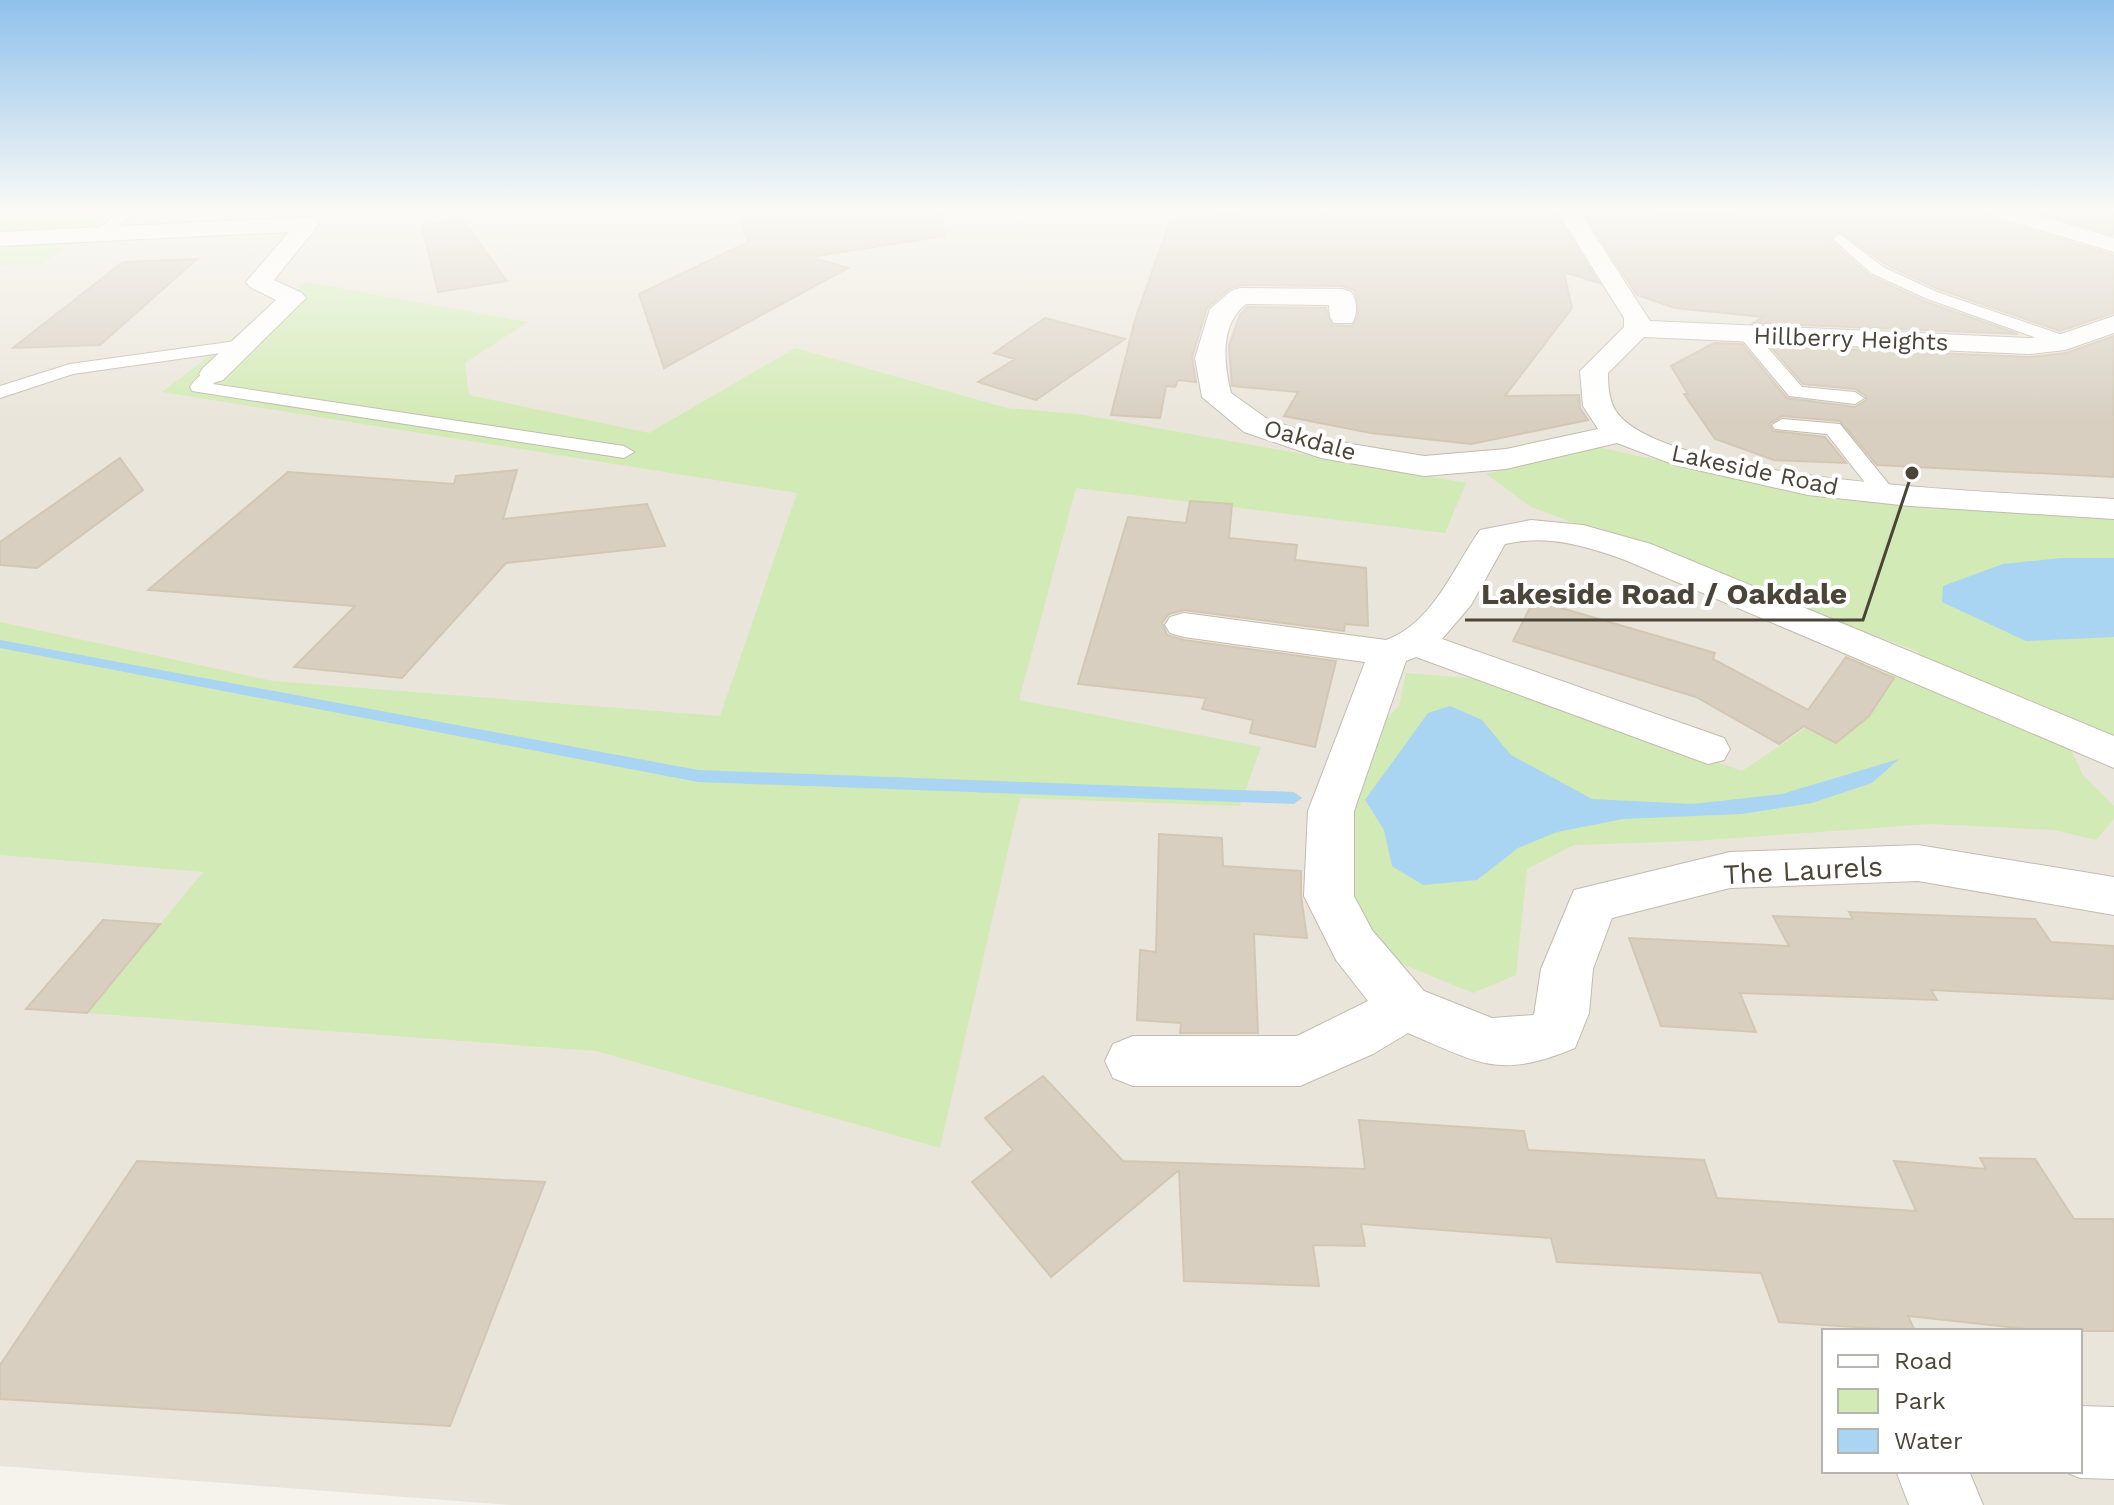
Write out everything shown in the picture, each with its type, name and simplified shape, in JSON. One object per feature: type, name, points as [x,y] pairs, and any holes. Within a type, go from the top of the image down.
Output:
[{"type":"street","points":[[213,374],[293,298],[260,281]]},
{"type":"street","points":[[1613,281],[1637,318],[1637,329]]},
{"type":"street","name":"Oakdale","points":[[1343,297],[1240,296],[1223,309],[1209,358],[1217,397],[1255,425],[1307,443],[1424,466],[1506,459],[1622,433]]},
{"type":"street","name":"Hillberry Heights","points":[[1637,329],[2029,346],[2065,342],[2114,324]]},
{"type":"street","name":"Lakeside Road","points":[[1637,329],[1594,371],[1592,393],[1603,416],[1622,433],[1672,455],[1725,469],[1829,489],[2114,509]]},
{"type":"street","name":"The Laurels","points":[[2114,753],[1638,552],[1569,530],[1521,528],[1492,537],[1452,605],[1403,648],[1331,811],[1329,896],[1354,945],[1405,1007],[1490,1042],[1533,1040],[1555,1031],[1562,1013],[1567,969],[1592,904],[1730,870],[1918,863],[2114,896]]},
{"type":"street","points":[[1184,625],[1403,648],[1708,749]]},
{"type":"street","points":[[2114,761],[2114,777]]},
{"type":"street","points":[[1133,1061],[1300,1061],[1353,1037],[1405,1007]]},
{"type":"street","points":[[2082,1442],[2114,1443]]},
{"type":"street","points":[[1933,1473],[1946,1505]]},
{"type":"lane","name":"Hillberry Heights","points":[[1901,281],[1931,295],[2065,342]]},
{"type":"lane","points":[[1748,336],[1796,392],[1855,398]]},
{"type":"lane","points":[[0,392],[70,369],[243,345]]},
{"type":"lane","points":[[213,374],[199,387],[624,452]]},
{"type":"lane","points":[[1782,425],[1833,428],[1885,493]]},
{"type":"shaded area","points":[[0,281],[2114,281],[2114,1505],[510,1505],[0,1466]]},
{"type":"shaded area","points":[[1871,281],[1965,281],[2047,321],[2018,331],[1998,333],[1910,302],[1921,299],[1905,292],[1892,294]]},
{"type":"green space","points":[[305,282],[528,322],[465,363],[469,395],[649,433],[795,348],[1007,408],[1078,414],[1466,483],[1445,533],[1076,488],[1019,700],[1261,747],[1240,806],[1020,798],[940,1148],[596,1051],[87,1013],[203,872],[0,855],[0,622],[273,681],[720,716],[797,493],[162,392]]},
{"type":"green space","points":[[1598,447],[1745,480],[2114,515],[2114,737],[2068,744],[2083,775],[2114,806],[2114,819],[2096,840],[2054,830],[1931,824],[1694,841],[1574,845],[1527,869],[1516,975],[1473,993],[1385,957],[1346,895],[1343,852],[1364,740],[1399,706],[1406,673],[1477,679],[1742,771],[1919,652],[1531,507],[1486,474]]},
{"type":"water","points":[[2062,558],[2114,558],[2114,637],[2026,641],[1942,602],[1943,586],[2003,564]]},
{"type":"water","points":[[1450,706],[1482,720],[1511,755],[1592,799],[1693,804],[1782,794],[1899,759],[1872,783],[1812,803],[1742,814],[1623,819],[1557,832],[1518,848],[1477,880],[1423,885],[1392,866],[1384,830],[1365,800],[1428,713]]},
{"type":"building","points":[[98,281],[172,281],[100,345],[13,348]]},
{"type":"building","points":[[435,281],[506,281],[438,292]]},
{"type":"building","points":[[666,281],[824,281],[664,368],[639,294]]},
{"type":"building","points":[[1149,281],[1566,281],[1572,308],[1505,396],[1579,395],[1580,408],[1588,420],[1471,444],[1371,433],[1284,416],[1298,392],[1232,386],[1229,346],[1240,315],[1247,307],[1326,308],[1332,325],[1352,326],[1358,316],[1357,298],[1354,290],[1342,286],[1240,285],[1229,289],[1207,308],[1192,357],[1196,382],[1178,380],[1175,387],[1166,386],[1160,418],[1111,415],[1135,320]]},
{"type":"building","points":[[1628,281],[1881,281],[1924,301],[2018,334],[1753,323],[1764,317],[1675,308],[1637,295]]},
{"type":"building","points":[[1922,281],[2114,281],[2114,313],[2060,331]]},
{"type":"building","points":[[1045,318],[1125,339],[1036,400],[978,382],[1015,359],[994,353]]},
{"type":"building","points":[[2114,336],[2114,477],[1877,465],[1840,421],[1782,416],[1769,424],[1773,431],[1825,437],[1846,463],[1774,460],[1715,439],[1684,394],[1688,394],[1671,366],[1714,343],[1742,344],[1787,398],[1855,407],[1866,400],[1866,396],[1855,389],[1803,384],[1770,346],[2029,357],[2066,353]]},
{"type":"building","points":[[120,458],[143,490],[37,568],[0,565],[0,542]]},
{"type":"building","points":[[517,470],[503,519],[647,504],[665,546],[506,563],[402,678],[294,667],[355,606],[148,590],[288,472],[454,484],[456,476]]},
{"type":"building","points":[[1190,501],[1232,504],[1229,538],[1297,545],[1295,560],[1366,568],[1368,626],[1345,624],[1344,631],[1184,610],[1169,614],[1162,623],[1167,635],[1184,640],[1336,661],[1315,747],[1250,733],[1253,720],[1202,709],[1206,698],[1078,684],[1128,517],[1186,523]]},
{"type":"building","points":[[1534,600],[1715,653],[1713,659],[1808,710],[1846,657],[1894,678],[1869,716],[1836,743],[1804,726],[1779,744],[1696,697],[1513,641]]},
{"type":"building","points":[[1159,834],[1222,838],[1223,866],[1301,871],[1307,938],[1254,934],[1258,1033],[1180,1033],[1181,1023],[1137,1020],[1140,950],[1156,952]]},
{"type":"building","points":[[1849,912],[2035,919],[2051,942],[2114,946],[2114,999],[1931,990],[1937,1000],[1740,993],[1756,1032],[1661,1026],[1629,938],[1789,946],[1773,916],[1853,919]]},
{"type":"building","points":[[103,920],[160,924],[87,1013],[26,1009]]},
{"type":"building","points":[[1043,1076],[1123,1161],[1365,1169],[1359,1120],[1524,1131],[1528,1150],[1704,1160],[1717,1198],[1916,1211],[1894,1161],[1986,1169],[1980,1158],[2035,1159],[2074,1219],[2114,1219],[2114,1331],[2027,1329],[1908,1316],[1914,1329],[1779,1322],[1761,1273],[1557,1262],[1551,1238],[1361,1224],[1365,1246],[1313,1245],[1319,1286],[1184,1281],[1179,1170],[1051,1277],[972,1182],[1013,1150],[985,1118]]},
{"type":"building","points":[[137,1161],[545,1182],[450,1426],[0,1399],[0,1365]]},
{"type":"waterway","points":[[0,644],[698,776],[1294,798]]},
{"type":"place","name":"Lakeside Road / Oakdale","points":[[1912,473]]}]
